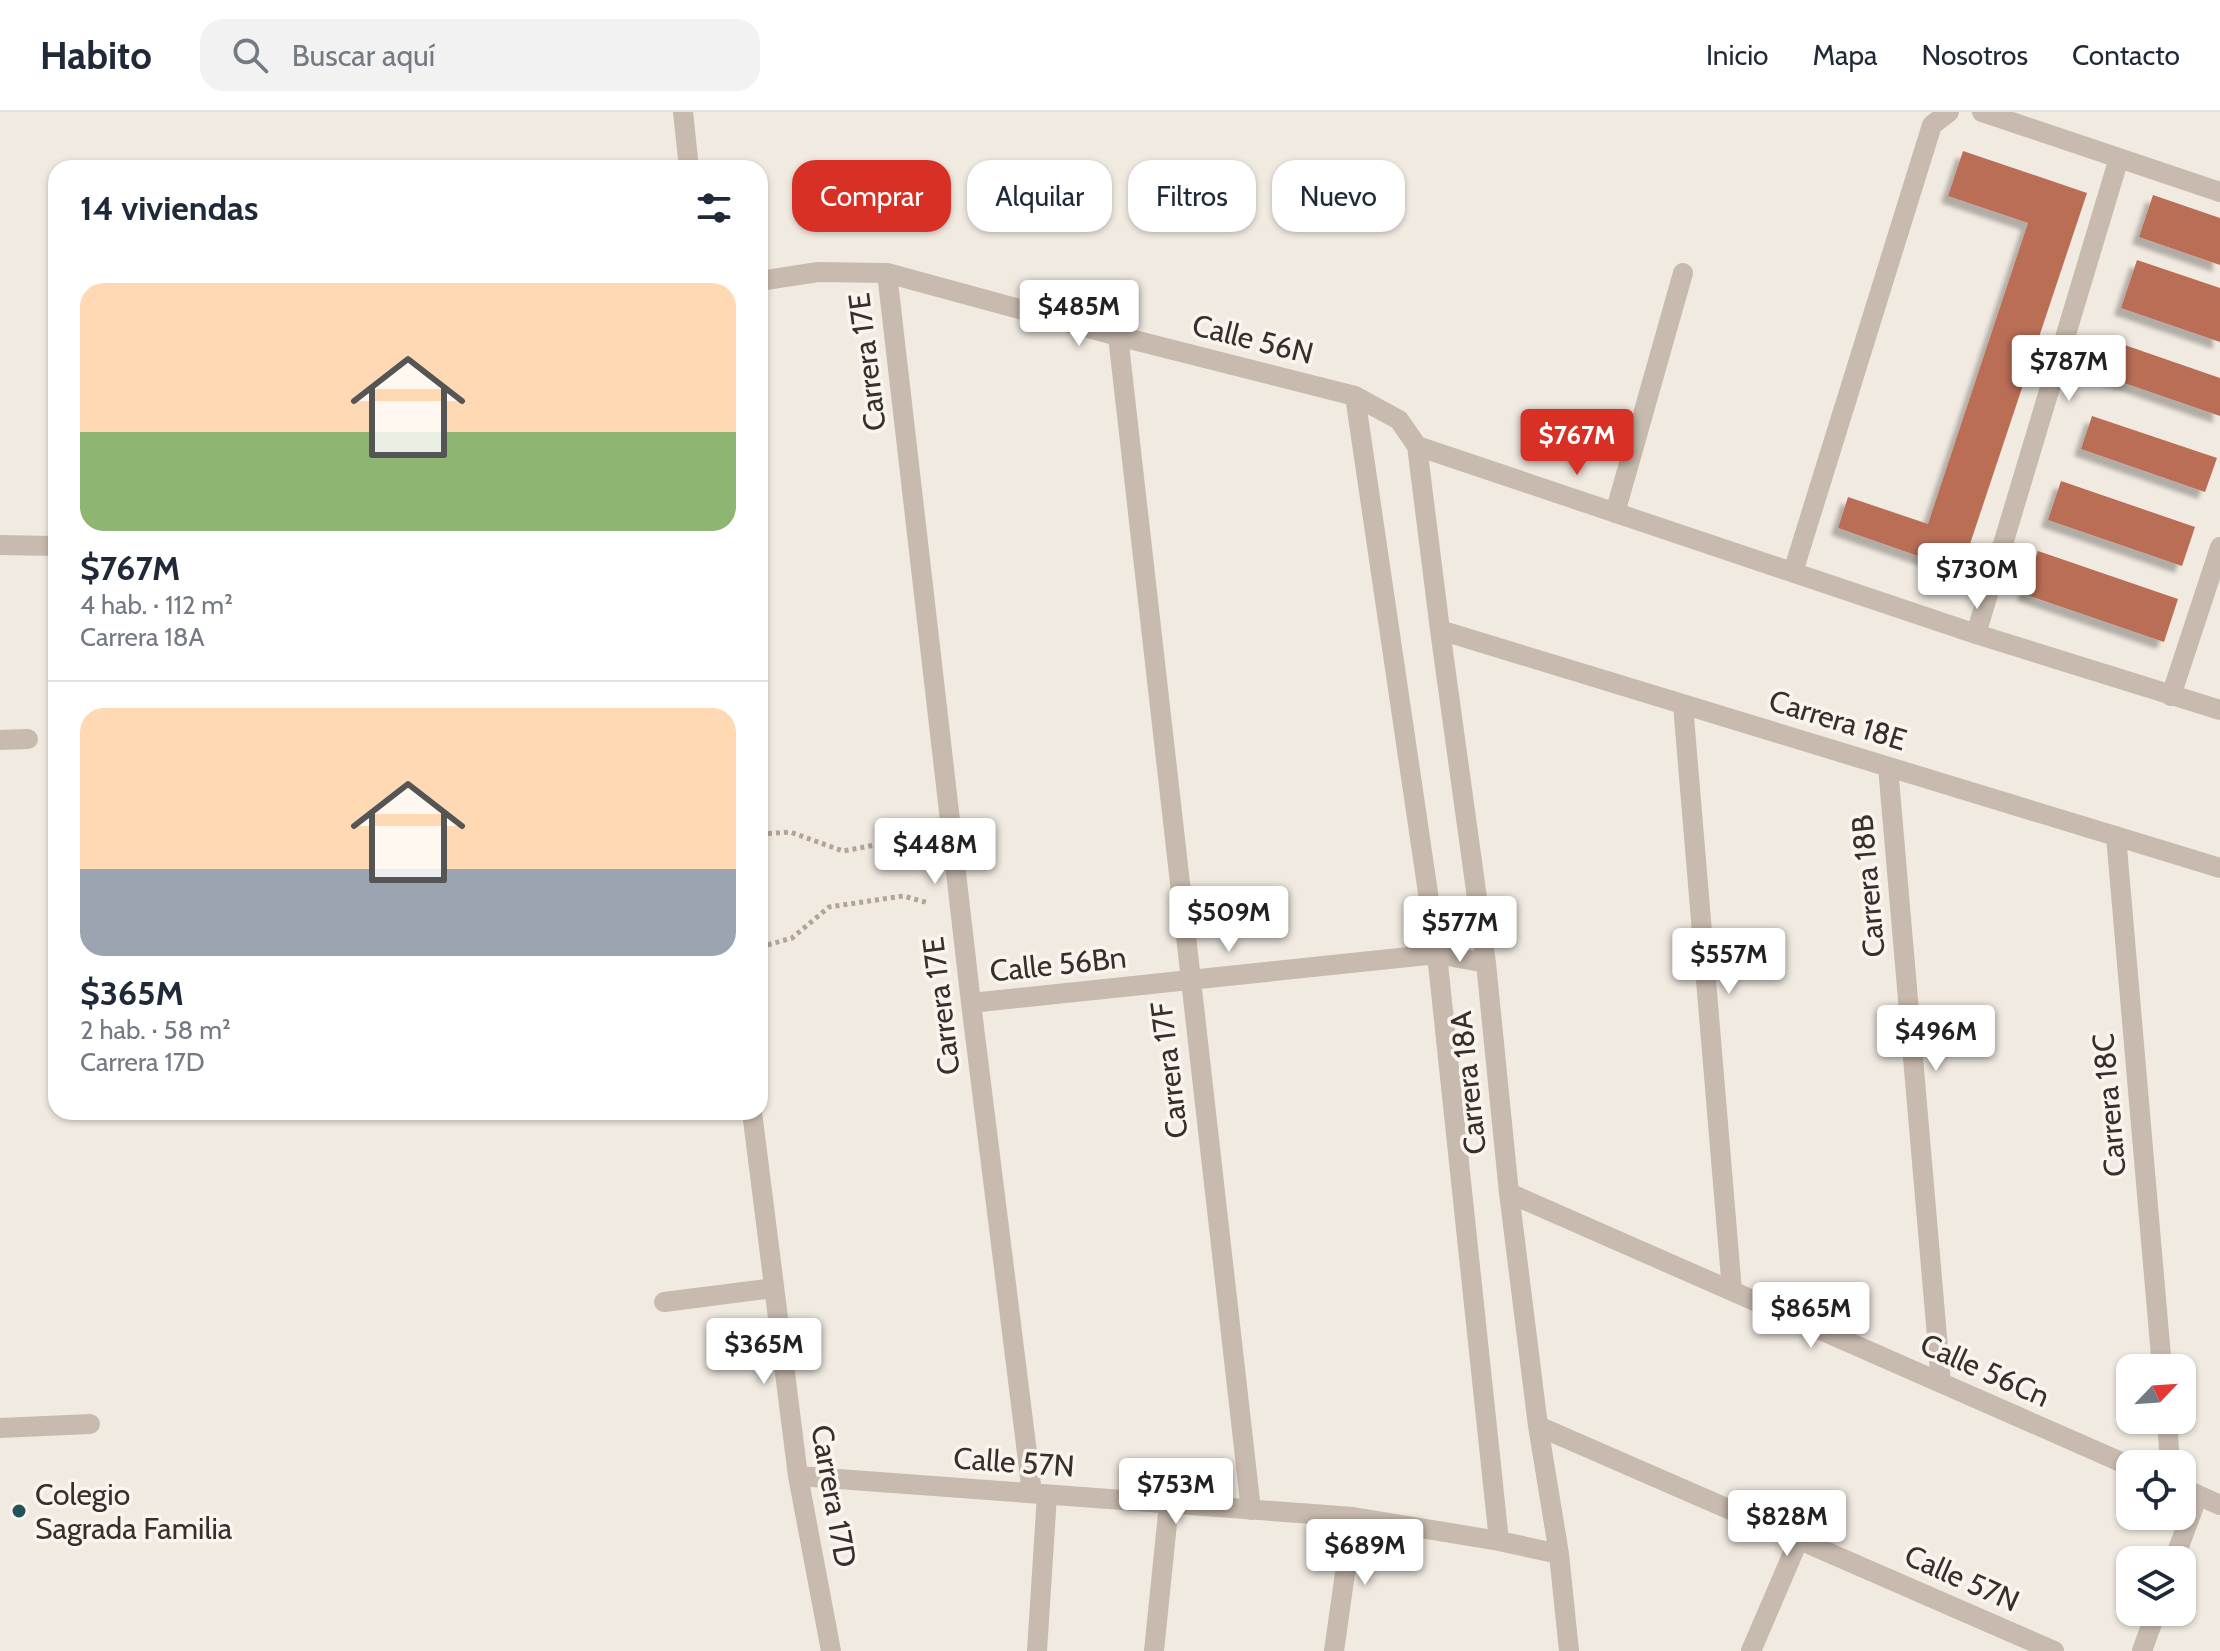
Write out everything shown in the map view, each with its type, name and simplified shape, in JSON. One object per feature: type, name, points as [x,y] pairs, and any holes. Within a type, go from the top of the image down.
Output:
[{"type":"street","points":[[683,112],[688,160]]},
{"type":"street","points":[[1793,572],[1932,125],[1949,112]]},
{"type":"street","points":[[1982,112],[2220,192]]},
{"type":"street","points":[[1976,634],[2119,158]]},
{"type":"street","name":"Calle 56N","points":[[768,280],[818,272],[887,273],[1355,396],[1399,420]]},
{"type":"street","name":"Carrera 17E","points":[[887,273],[971,1003],[1040,1494],[1037,1651]]},
{"type":"street","points":[[1615,513],[1683,273]]},
{"type":"street","name":"Carrera 17F","points":[[1118,336],[1251,1510]]},
{"type":"street","name":"Carrera 18A","points":[[1355,396],[1437,954],[1499,1541]]},
{"type":"street","name":"Carrera 18A","points":[[1399,420],[1417,446],[1486,963],[1509,1193],[1538,1426],[1559,1554],[1569,1651]]},
{"type":"street","points":[[1417,446],[1976,634],[2220,710]]},
{"type":"street","points":[[0,545],[48,546]]},
{"type":"street","points":[[2171,696],[2220,547]]},
{"type":"street","name":"Carrera 18E","points":[[1440,630],[2220,868]]},
{"type":"street","points":[[1683,705],[1732,1291]]},
{"type":"street","points":[[0,740],[28,739]]},
{"type":"street","name":"Carrera 18B","points":[[1888,767],[1941,1383]]},
{"type":"street","name":"Carrera 18C","points":[[2116,836],[2161,1354]]},
{"type":"street","name":"Calle 56Bn","points":[[971,1003],[1437,954],[1486,963]]},
{"type":"street","name":"Carrera 17D","points":[[753,1120],[798,1476],[831,1651]]},
{"type":"street","name":"Calle 56Cn","points":[[1509,1193],[2116,1460]]},
{"type":"street","points":[[664,1302],[774,1288]]},
{"type":"street","points":[[0,1428],[90,1424]]},
{"type":"street","name":"Calle 57N","points":[[1538,1426],[2054,1651]]},
{"type":"street","name":"Calle 57N","points":[[798,1476],[1353,1517],[1559,1554]]},
{"type":"street","points":[[2196,1495],[2220,1505]]},
{"type":"street","points":[[1154,1651],[1169,1504]]},
{"type":"street","points":[[1334,1651],[1353,1517]]},
{"type":"street","points":[[1751,1651],[1799,1539]]},
{"type":"street","points":[[2142,1651],[2151,1626]]},
{"type":"path","points":[[768,833],[790,832],[843,851],[912,838],[948,807]]},
{"type":"path","points":[[768,945],[792,938],[829,907],[903,896],[960,911]]},
{"type":"building","points":[[1963,151],[2087,193],[1961,571],[1838,528],[1848,497],[1928,524],[2028,223],[1948,196]]},
{"type":"building","points":[[2153,195],[2220,218],[2220,265],[2139,237]]},
{"type":"building","points":[[2137,260],[2220,288],[2220,342],[2121,308]]},
{"type":"building","points":[[2113,341],[2220,378],[2220,416],[2101,375]]},
{"type":"building","points":[[2092,416],[2217,458],[2205,492],[2081,449]]},
{"type":"building","points":[[2061,481],[2195,527],[2182,566],[2048,520]]},
{"type":"building","points":[[2038,551],[2178,599],[2164,642],[2024,594]]},
{"type":"place","name":"Colegio Sagrada Familia","points":[[19,1511]]}]
